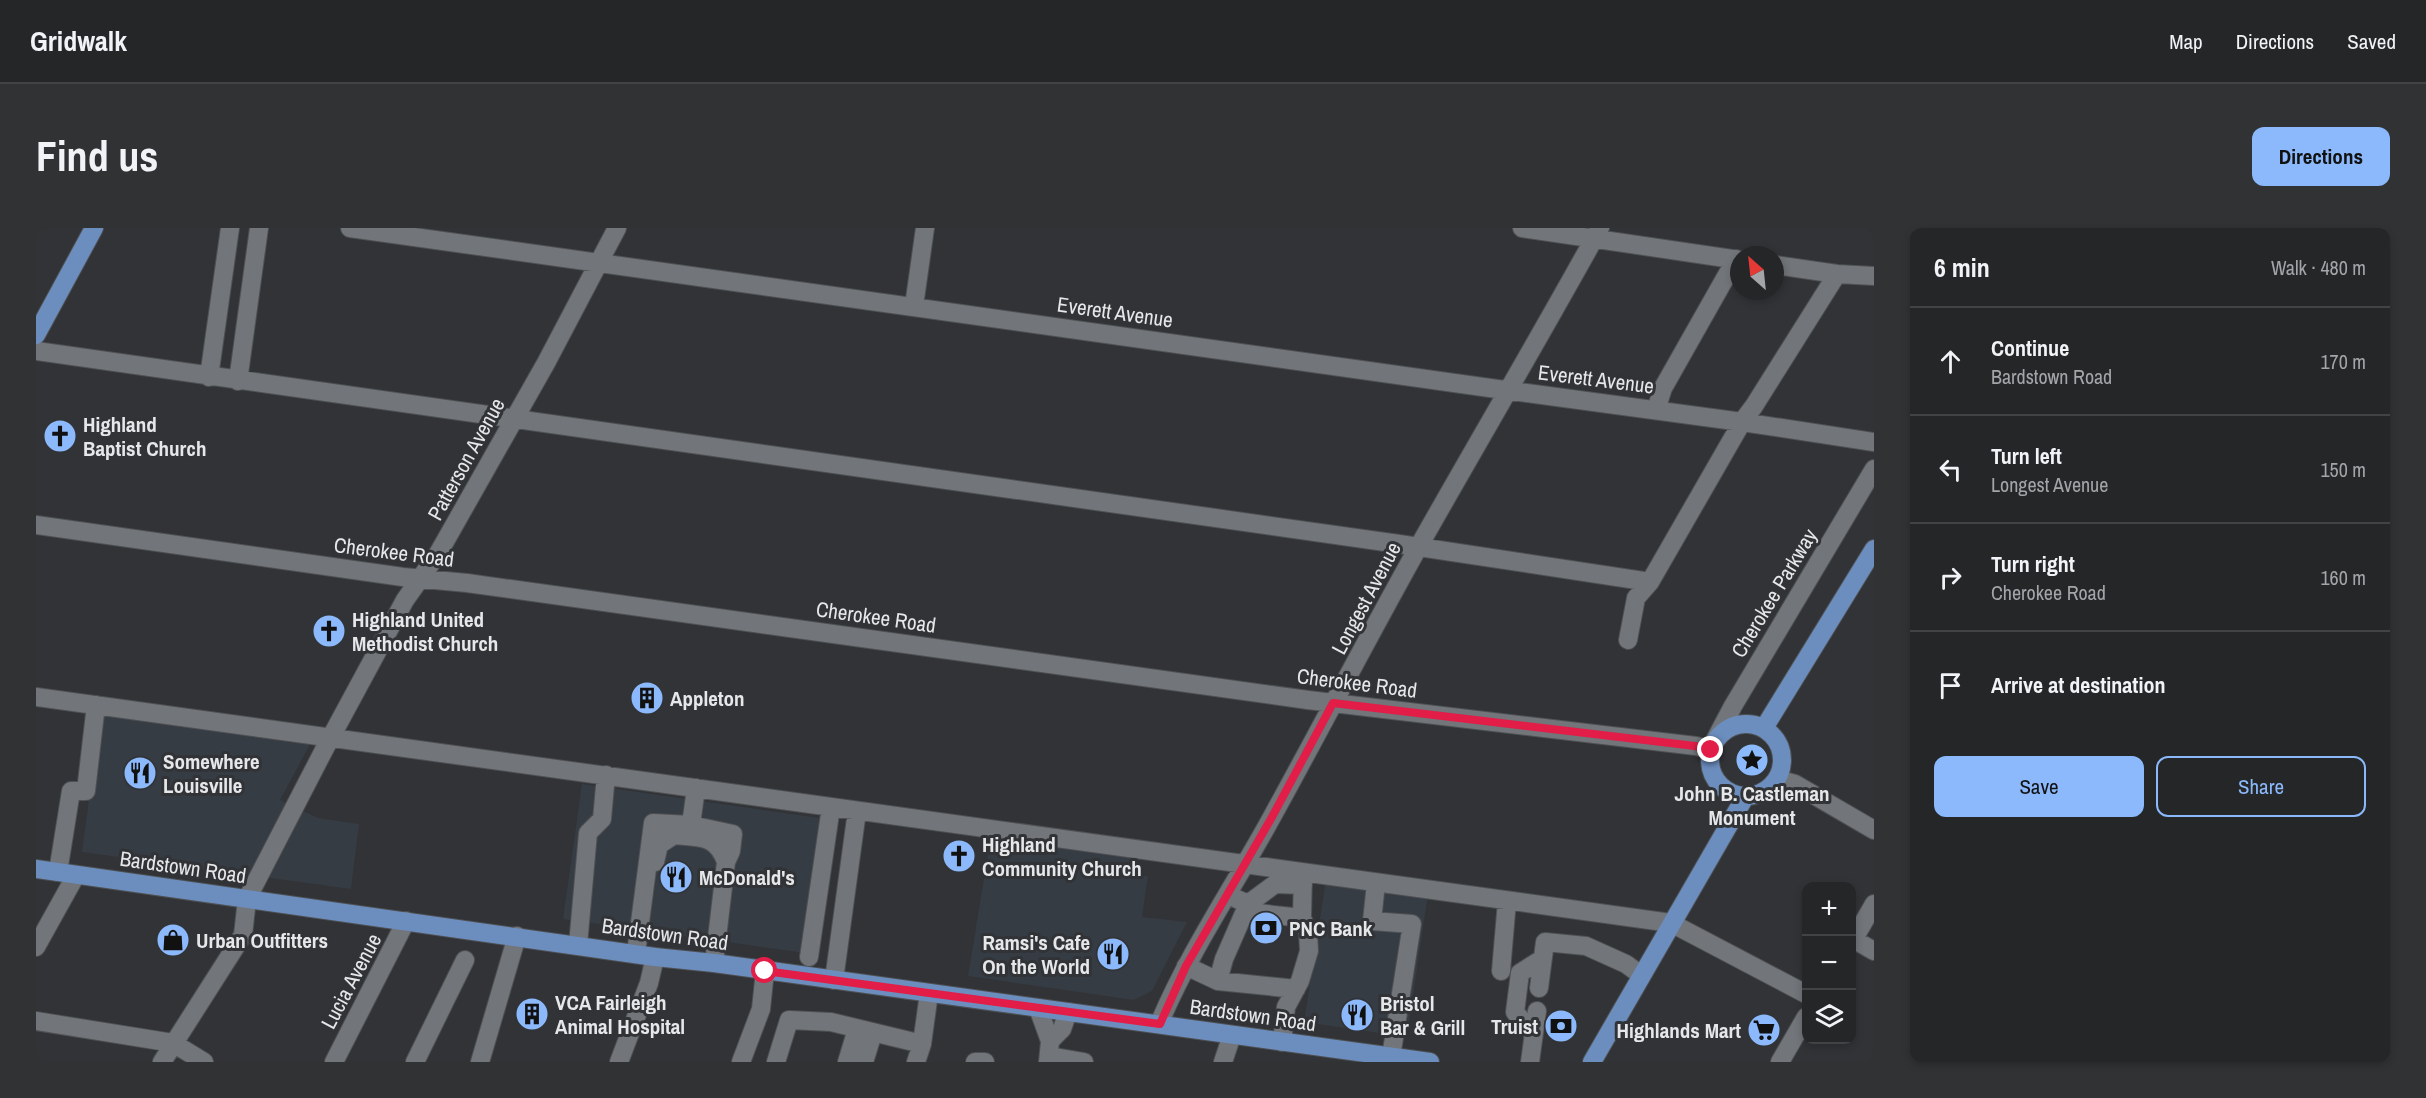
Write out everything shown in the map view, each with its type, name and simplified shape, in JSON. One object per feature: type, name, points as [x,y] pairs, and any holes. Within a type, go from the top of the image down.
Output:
[{"type":"main road","points":[[36,335],[94,228]]},
{"type":"main road","points":[[1764,728],[1874,549]]},
{"type":"main road","points":[[1753,724],[1764,728],[1773,736],[1782,757],[1777,779],[1768,789],[1757,795],[1744,796],[1724,789],[1716,782],[1711,772],[1712,746],[1731,727],[1753,724]]},
{"type":"main road","points":[[1592,1062],[1744,796]]},
{"type":"main road","name":"Bardstown Road","points":[[36,869],[655,957],[714,963],[1430,1062]]},
{"type":"street","points":[[209,377],[230,228]]},
{"type":"street","points":[[238,381],[258,228]]},
{"type":"street","name":"Everett Avenue","points":[[350,228],[1874,442]]},
{"type":"street","name":"Patterson Avenue","points":[[247,899],[405,600],[440,552],[618,228]]},
{"type":"street","points":[[914,306],[925,228]]},
{"type":"street","points":[[1522,228],[1597,233],[1730,258]]},
{"type":"street","name":"Longest Avenue","points":[[1160,1024],[1186,966],[1272,817],[1419,546],[1510,391],[1525,360],[1597,233]]},
{"type":"street","points":[[1784,266],[1837,274],[1874,276]]},
{"type":"street","points":[[1656,410],[1663,388],[1730,273]]},
{"type":"street","points":[[1628,640],[1636,598],[1650,582],[1742,422],[1755,406],[1837,274]]},
{"type":"street","points":[[36,351],[1419,546],[1650,582]]},
{"type":"street","name":"Cherokee Parkway","points":[[1712,746],[1733,705],[1874,469]]},
{"type":"street","name":"Cherokee Road","points":[[36,525],[1333,703],[1695,746],[1712,746]]},
{"type":"street","points":[[36,696],[1243,865],[1303,879],[1376,883],[1671,923],[1802,992]]},
{"type":"street","points":[[36,947],[67,874],[71,791],[86,791],[96,705]]},
{"type":"street","points":[[578,945],[588,833],[602,819],[606,775]]},
{"type":"street","points":[[1777,779],[1795,784],[1874,830]]},
{"type":"street","points":[[691,825],[696,788]]},
{"type":"street","points":[[809,957],[831,807]]},
{"type":"street","points":[[834,980],[857,811]]},
{"type":"street","points":[[636,953],[653,823],[691,825],[733,834],[731,851],[726,862],[714,963]]},
{"type":"street","points":[[639,926],[649,914],[657,851],[667,838],[674,835],[711,840],[723,852],[726,862]]},
{"type":"street","points":[[1218,981],[1224,959],[1248,904],[1275,884],[1303,879]]},
{"type":"street","points":[[1282,1042],[1286,1007],[1296,989],[1309,951],[1308,932],[1302,918],[1303,879]]},
{"type":"street","points":[[1376,883],[1372,921],[1412,924],[1391,1057]]},
{"type":"street","points":[[1226,894],[1248,904],[1257,914],[1302,918]]},
{"type":"street","points":[[162,1062],[243,935],[247,899]]},
{"type":"street","points":[[1501,971],[1507,901]]},
{"type":"street","points":[[1854,936],[1874,904]]},
{"type":"street","name":"Lucia Avenue","points":[[334,1062],[406,921]]},
{"type":"street","points":[[480,1062],[517,936]]},
{"type":"street","points":[[1539,988],[1545,942],[1586,946],[1626,964],[1641,975]]},
{"type":"street","points":[[1856,942],[1874,951]]},
{"type":"street","points":[[619,1062],[649,983],[655,957]]},
{"type":"street","points":[[1533,1034],[1515,1012],[1520,973],[1542,959]]},
{"type":"street","points":[[415,1062],[465,960]]},
{"type":"street","points":[[1186,966],[1218,981],[1296,989]]},
{"type":"street","points":[[741,1062],[761,1009],[765,971]]},
{"type":"street","points":[[916,1062],[922,1044],[929,993]]},
{"type":"street","points":[[1038,1008],[1049,1053]]},
{"type":"street","points":[[1530,1062],[1537,1011]]},
{"type":"street","points":[[1049,1053],[1068,1012]]},
{"type":"street","points":[[776,1062],[789,1020],[831,1022],[922,1044]]},
{"type":"street","points":[[36,1021],[173,1043],[204,1062]]},
{"type":"street","points":[[1780,1062],[1802,1024]]},
{"type":"street","points":[[847,1062],[865,1031]]},
{"type":"street","points":[[864,1062],[865,1031]]},
{"type":"street","points":[[1223,1062],[1232,1035]]},
{"type":"street","points":[[1049,1053],[1084,1062]]},
{"type":"street","points":[[975,1062],[985,1062]]},
{"type":"shaded area","points":[[101,710],[310,738],[309,746],[280,800],[318,818],[359,824],[351,889],[82,852]]},
{"type":"shaded area","points":[[582,784],[826,819],[805,953],[563,919]]},
{"type":"shaded area","points":[[991,836],[1132,856],[1130,874],[1148,876],[1142,917],[1187,922],[1152,991],[1134,1000],[968,976]]},
{"type":"shaded area","points":[[1326,879],[1428,894],[1407,1037],[1304,1022]]},
{"type":"place","name":"Highland Baptist Church","points":[[60,436]]},
{"type":"place","name":"Highland United Methodist Church","points":[[329,631]]},
{"type":"place","name":"Appleton","points":[[647,698]]},
{"type":"place","name":"John B. Castleman Monument","points":[[1752,760]]},
{"type":"place","name":"Somewhere Louisville","points":[[140,773]]},
{"type":"place","name":"Highland Community Church","points":[[959,856]]},
{"type":"place","name":"McDonald's","points":[[676,877]]},
{"type":"place","name":"PNC Bank","points":[[1266,928]]},
{"type":"place","name":"Urban Outfitters","points":[[173,940]]},
{"type":"place","name":"Ramsi's Cafe On the World","points":[[1113,954]]},
{"type":"place","name":"VCA Fairleigh Animal Hospital","points":[[532,1014]]},
{"type":"place","name":"Bristol Bar & Grill","points":[[1357,1015]]},
{"type":"place","name":"Truist","points":[[1561,1026]]},
{"type":"place","name":"Highlands Mart","points":[[1764,1030]]},
{"type":"route","points":[[765,971],[1160,1024],[1186,966],[1272,817],[1333,703],[1695,746],[1711,750]]}]
